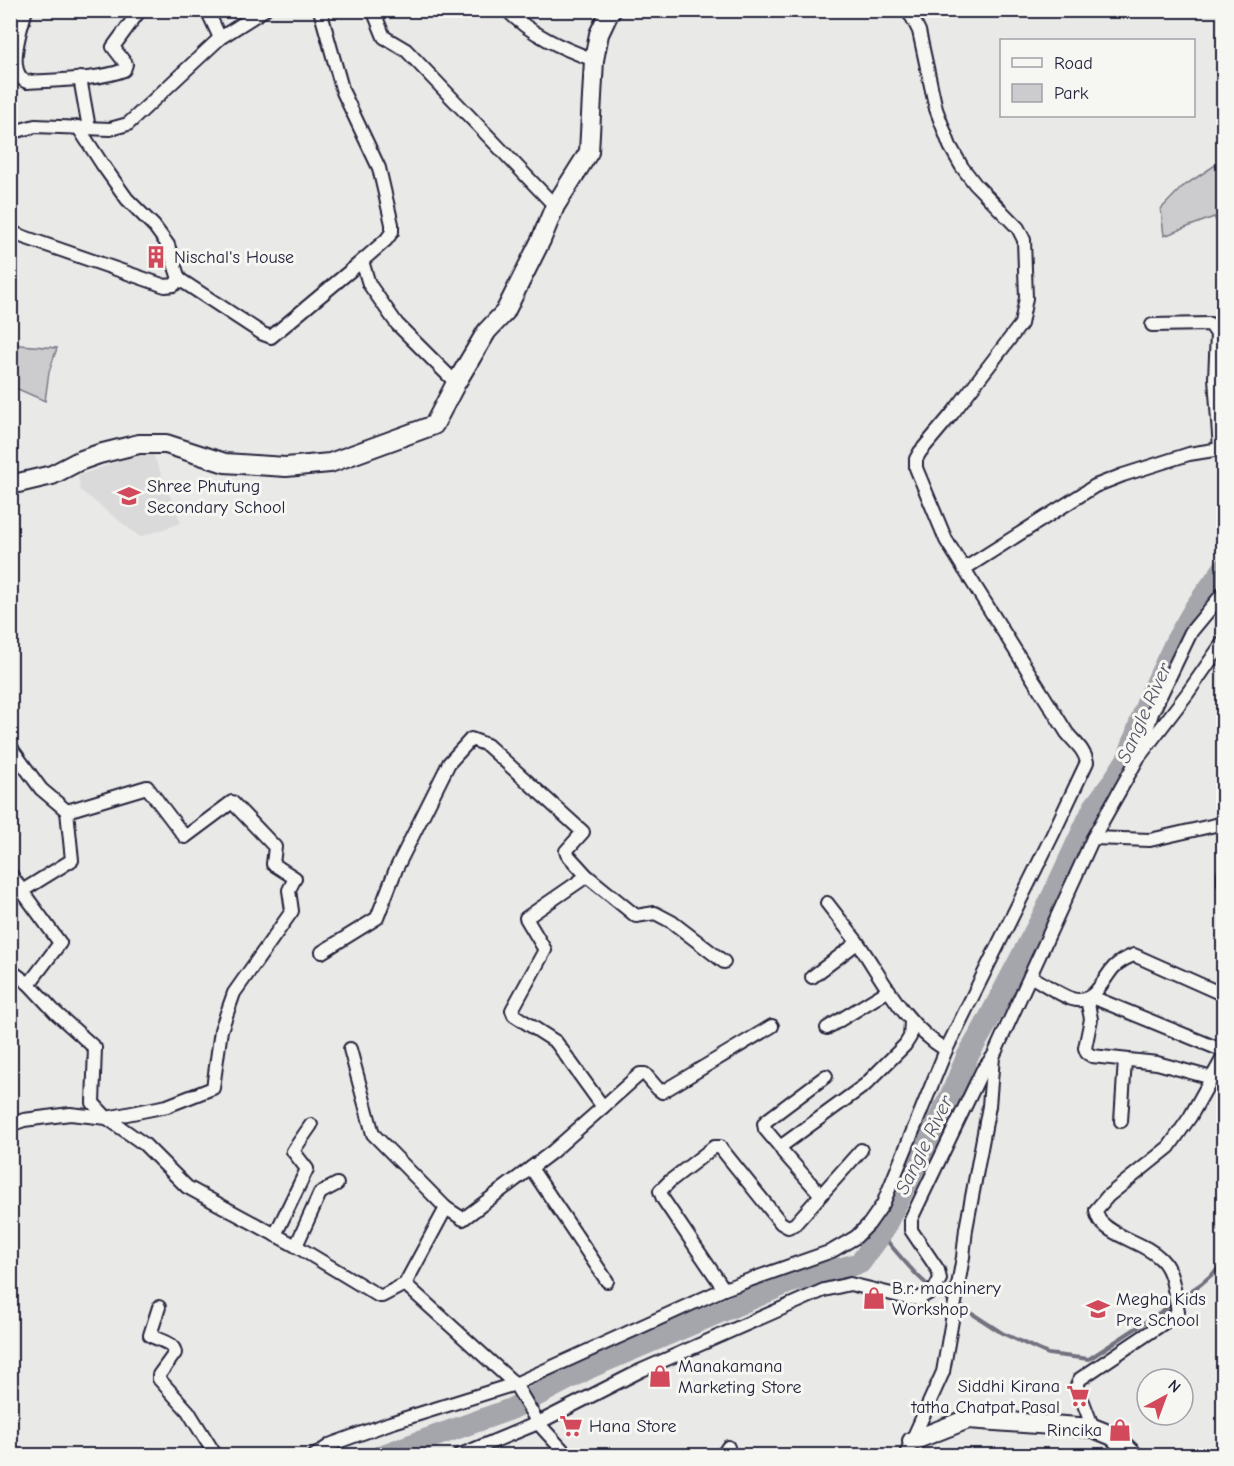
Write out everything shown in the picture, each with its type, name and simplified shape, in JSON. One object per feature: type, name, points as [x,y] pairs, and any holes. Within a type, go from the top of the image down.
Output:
[{"type":"street","points":[[26,10],[16,57],[18,75],[21,80],[27,82],[80,78],[124,70],[126,64],[113,47],[140,10]]},
{"type":"street","points":[[207,10],[220,38]]},
{"type":"street","points":[[10,134],[35,126],[110,129],[128,124],[220,38],[264,10]]},
{"type":"street","points":[[80,78],[83,128],[102,164],[127,199],[154,226],[168,245],[179,279],[271,337],[362,261],[392,232],[379,168],[343,92],[320,10]]},
{"type":"street","points":[[373,10],[384,37],[406,50],[555,206]]},
{"type":"street","points":[[507,10],[519,23],[562,48],[594,60]]},
{"type":"street","points":[[10,485],[52,475],[89,458],[139,444],[166,444],[225,463],[286,466],[330,463],[434,425],[487,331],[505,312],[541,240],[555,206],[589,152],[594,60],[599,34],[612,10]]},
{"type":"street","points":[[314,1455],[332,1444],[390,1423],[517,1388],[724,1289],[832,1251],[856,1237],[869,1224],[883,1204],[946,1050],[1087,762],[1082,749],[1067,733],[946,540],[916,468],[916,459],[920,452],[1021,324],[1026,298],[1024,240],[1018,228],[975,184],[950,146],[936,109],[919,31],[906,10]]},
{"type":"street","points":[[10,231],[165,286],[174,285],[179,279]]},
{"type":"street","points":[[362,261],[369,284],[397,324],[456,383]]},
{"type":"street","points":[[964,569],[1095,486],[1189,454],[1220,449],[1215,378],[1217,334],[1210,324],[1152,324]]},
{"type":"street","points":[[1138,758],[1152,713],[1191,632],[1224,592]]},
{"type":"street","points":[[463,1455],[642,1370],[824,1290],[850,1284],[918,1299],[934,1290],[940,1279],[938,1270],[910,1230],[910,1219],[982,1071],[993,1057],[1093,838],[1138,758],[1224,641]]},
{"type":"street","points":[[322,952],[377,918],[396,869],[449,764],[471,739],[487,745],[583,832],[566,851],[587,876],[636,916],[655,913],[672,922],[724,962]]},
{"type":"street","points":[[10,744],[41,789],[67,811],[72,860],[22,891]]},
{"type":"street","points":[[10,1125],[24,1120],[70,1114],[107,1118],[167,1106],[213,1088],[221,1030],[234,993],[292,911],[289,890],[295,878],[273,864],[275,848],[232,802],[185,837],[147,787],[67,811]]},
{"type":"street","points":[[1093,838],[1150,840],[1224,823]]},
{"type":"street","points":[[10,873],[60,943],[29,984]]},
{"type":"street","points":[[1224,874],[1222,882],[1224,883]]},
{"type":"street","points":[[587,876],[526,918],[545,950],[512,1010],[514,1015],[556,1042],[603,1107]]},
{"type":"street","points":[[827,903],[911,1022],[946,1050]]},
{"type":"street","points":[[812,977],[857,943]]},
{"type":"street","points":[[1212,1078],[1157,1064],[1092,1056],[1087,1053],[1085,1048],[1091,1020],[1089,998],[1114,967],[1125,958],[1134,955],[1224,995]]},
{"type":"street","points":[[10,970],[29,984],[95,1048],[93,1103],[107,1118],[144,1144],[188,1187],[296,1246],[379,1296],[405,1284],[446,1208]]},
{"type":"street","points":[[1030,976],[1074,999],[1089,998],[1224,1051]]},
{"type":"street","points":[[827,1028],[889,990]]},
{"type":"street","points":[[780,1147],[865,1085],[905,1045],[910,1037],[911,1022]]},
{"type":"street","points":[[350,1049],[373,1134],[446,1208],[463,1219],[552,1152],[640,1074],[645,1074],[662,1092],[772,1026]]},
{"type":"street","points":[[1093,1428],[1077,1386],[1080,1379],[1174,1316],[1178,1311],[1169,1270],[1161,1259],[1149,1249],[1100,1222],[1096,1210],[1107,1197],[1170,1147],[1190,1118],[1224,1056]]},
{"type":"street","points":[[908,1448],[943,1372],[966,1228],[989,1106],[993,1057]]},
{"type":"street","points":[[1121,1121],[1125,1060]]},
{"type":"street","points":[[821,1195],[783,1152],[765,1129],[764,1124],[826,1076]]},
{"type":"street","points":[[275,1235],[307,1169],[293,1151],[310,1125]]},
{"type":"street","points":[[724,1289],[663,1199],[660,1191],[714,1147],[720,1147],[781,1223],[788,1227],[795,1224],[861,1150]]},
{"type":"street","points":[[531,1168],[607,1281]]},
{"type":"street","points":[[296,1246],[320,1193],[337,1184]]},
{"type":"street","points":[[405,1284],[517,1388],[536,1420],[568,1455]]},
{"type":"street","points":[[159,1306],[150,1335],[171,1345],[175,1353],[159,1375],[159,1379],[188,1411],[216,1455]]},
{"type":"street","points":[[908,1448],[968,1419],[1093,1428],[1113,1436],[1134,1455]]},
{"type":"shaded area","name":"Shree Phutung Secondary School","points":[[153,454],[181,523],[140,537],[80,490],[78,476],[133,456]]},
{"type":"green space","points":[[1223,160],[1223,232],[1214,217],[1164,236],[1161,209],[1182,187]]},
{"type":"green space","points":[[11,341],[20,345],[57,348],[49,372],[45,401],[11,386]]},
{"type":"waterway","name":"Sangle River","points":[[380,1456],[511,1409],[589,1368],[788,1283],[860,1263],[881,1234],[952,1093],[967,1057],[1046,910],[1094,807],[1128,758],[1147,703],[1176,641],[1195,608],[1224,568]]},
{"type":"waterway","points":[[881,1234],[922,1280],[952,1302]]},
{"type":"waterway","points":[[1179,1299],[1224,1264]]},
{"type":"waterway","points":[[959,1305],[1002,1333],[1048,1354],[1089,1359],[1173,1304]]},
{"type":"place","name":"Nischal's House","points":[[156,257]]},
{"type":"place","name":"Shree Phutung Secondary School","points":[[129,496]]},
{"type":"place","name":"B.r. machinery Workshop","points":[[874,1298]]},
{"type":"place","name":"Megha Kids Pre School","points":[[1098,1309]]},
{"type":"place","name":"Manakamana Marketing Store","points":[[660,1376]]},
{"type":"place","name":"Siddhi Kirana tatha Chatpat Pasal","points":[[1078,1396]]},
{"type":"place","name":"Hana Store","points":[[571,1426]]},
{"type":"place","name":"Rincika","points":[[1120,1430]]}]
